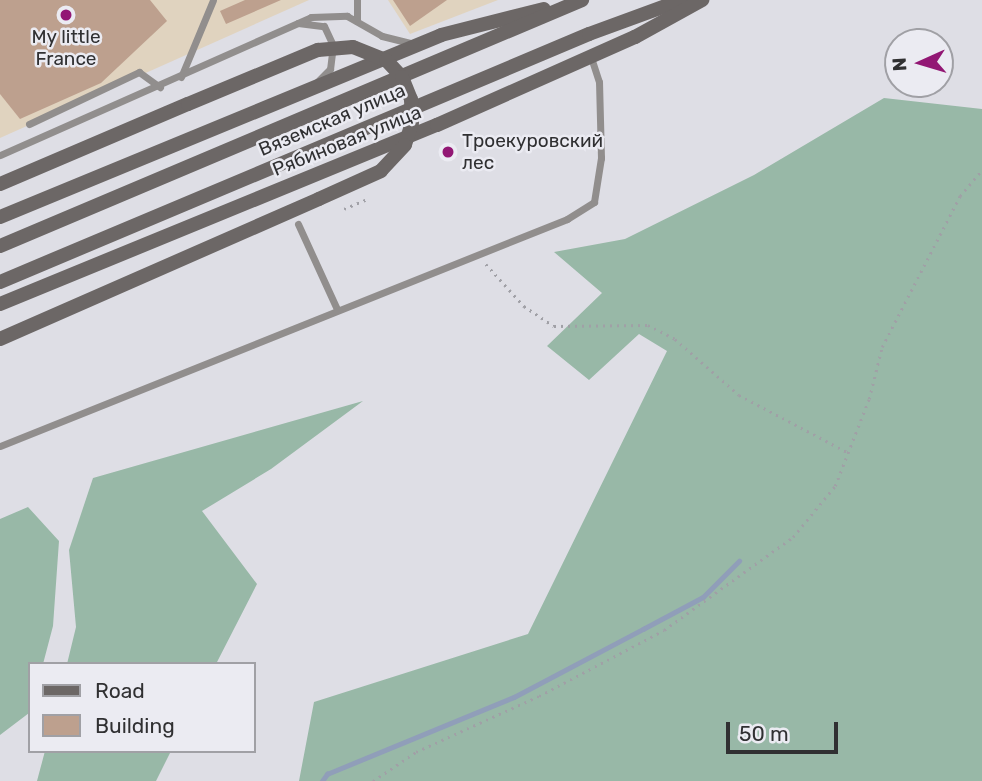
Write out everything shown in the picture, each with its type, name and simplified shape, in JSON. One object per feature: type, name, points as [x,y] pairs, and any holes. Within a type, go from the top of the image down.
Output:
[{"type":"main road","points":[[0,217],[313,85],[441,35],[581,0]]},
{"type":"main road","name":"Вяземская улица","points":[[0,246],[581,0]]},
{"type":"main road","name":"Вяземская улица","points":[[0,282],[576,39],[682,0]]},
{"type":"main road","name":"Рябиновая улица","points":[[0,304],[591,56],[702,0]]},
{"type":"main road","points":[[0,184],[318,50],[354,47],[386,60],[402,77],[411,99],[412,123],[398,155],[381,171],[0,340]]},
{"type":"lane","points":[[181,77],[213,0]]},
{"type":"lane","points":[[357,0],[358,21]]},
{"type":"lane","points":[[0,155],[160,87],[294,23],[326,14],[358,21],[399,43],[441,35]]},
{"type":"lane","points":[[294,23],[324,26],[333,45],[330,69],[313,85]]},
{"type":"lane","points":[[0,446],[476,253],[567,219],[594,202],[601,158],[599,82],[591,56]]},
{"type":"lane","points":[[29,124],[139,72],[160,87]]},
{"type":"lane","points":[[298,224],[337,309]]},
{"type":"path","points":[[373,781],[416,752],[539,696],[664,630],[793,537],[835,486],[869,399],[882,347],[960,197],[982,170]]},
{"type":"path","points":[[344,209],[367,200]]},
{"type":"path","points":[[476,253],[524,306],[554,326],[648,325],[675,339],[739,395],[847,452]]},
{"type":"shaded area","points":[[0,0],[309,0],[0,138]]},
{"type":"shaded area","points":[[388,0],[498,0],[410,34]]},
{"type":"green space","points":[[884,98],[982,109],[982,781],[299,781],[314,702],[528,634],[667,351],[639,334],[589,380],[547,346],[602,293],[554,252],[625,239],[754,175]]},
{"type":"green space","points":[[363,401],[271,469],[202,511],[257,584],[217,662],[67,662],[76,627],[69,550],[93,478]]},
{"type":"green space","points":[[28,507],[59,541],[53,626],[44,662],[28,662],[28,714],[0,735],[0,519]]},
{"type":"green space","points":[[44,753],[170,753],[156,781],[37,781]]},
{"type":"building","points":[[0,0],[150,0],[167,21],[101,83],[20,119],[0,94]]},
{"type":"building","points":[[245,0],[281,0],[226,24],[220,11]]},
{"type":"building","points":[[393,0],[447,0],[410,26]]},
{"type":"waterway","points":[[322,781],[327,774],[514,697],[643,629],[703,597],[739,561]]},
{"type":"place","name":"My little France","points":[[66,15]]},
{"type":"place","name":"Троекуровский лес","points":[[448,152]]}]
